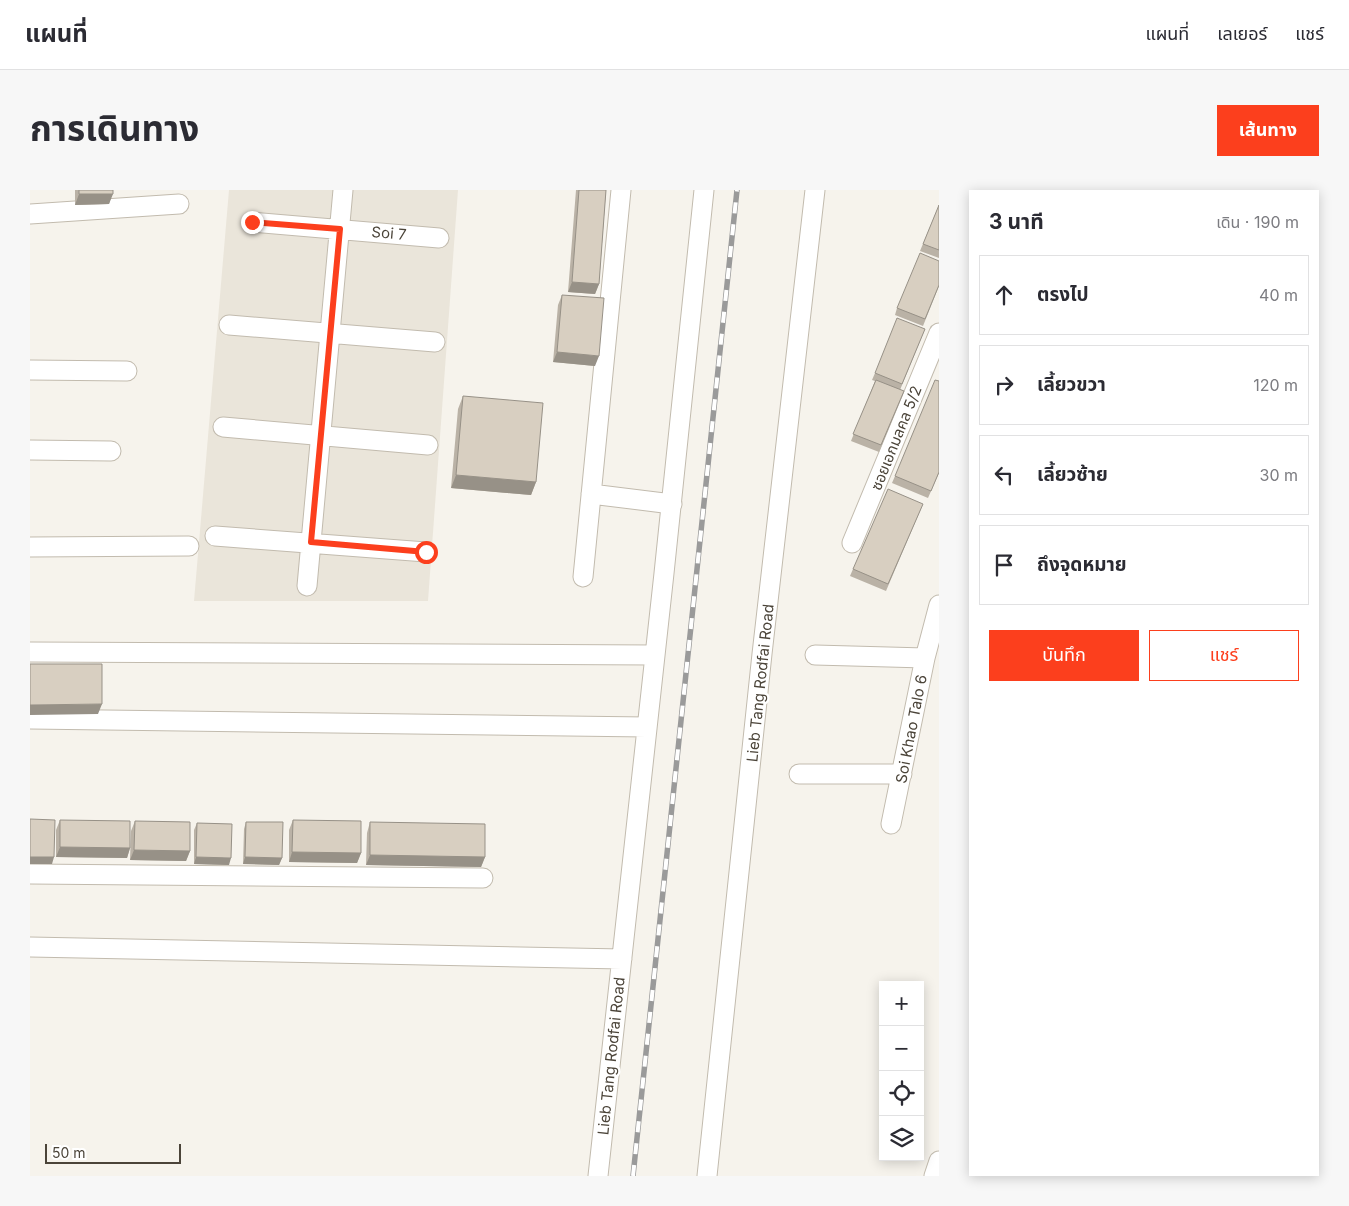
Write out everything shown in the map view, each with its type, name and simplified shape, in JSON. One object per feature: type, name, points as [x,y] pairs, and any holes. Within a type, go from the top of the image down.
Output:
[{"type":"street","points":[[307,586],[343,190]]},
{"type":"street","points":[[583,577],[620,190]]},
{"type":"street","name":"Lieb Tang Rodfai Road","points":[[598,1176],[672,504],[704,190]]},
{"type":"street","name":"Lieb Tang Rodfai Road","points":[[707,1176],[815,190]]},
{"type":"street","points":[[30,214],[178,204]]},
{"type":"street","name":"Soi 7","points":[[252,222],[439,238]]},
{"type":"street","points":[[229,325],[435,342]]},
{"type":"street","name":"ซอยเอกมลคล 5/2","points":[[852,543],[939,333]]},
{"type":"street","points":[[30,370],[127,371]]},
{"type":"street","points":[[223,427],[428,445]]},
{"type":"street","points":[[30,450],[111,451]]},
{"type":"street","points":[[591,494],[672,504]]},
{"type":"street","points":[[215,536],[426,552]]},
{"type":"street","points":[[30,547],[189,546]]},
{"type":"street","name":"Soi Khao Talo 6","points":[[891,824],[925,658],[939,605]]},
{"type":"street","points":[[30,652],[654,655]]},
{"type":"street","points":[[815,655],[925,658]]},
{"type":"street","points":[[30,719],[647,726]]},
{"type":"street","points":[[799,774],[902,774]]},
{"type":"street","points":[[30,874],[483,878]]},
{"type":"street","points":[[30,947],[622,959]]},
{"type":"street","points":[[934,1176],[939,1161]]},
{"type":"shaded area","points":[[229,190],[458,190],[428,601],[194,601]]},
{"type":"building","points":[[79,190],[113,190],[113,194],[79,194]]},
{"type":"building","points":[[579,190],[606,190],[599,284],[572,282]]},
{"type":"building","points":[[939,205],[939,250],[923,244]]},
{"type":"building","points":[[920,253],[939,261],[939,285],[925,319],[897,308]]},
{"type":"building","points":[[562,295],[604,298],[599,356],[557,352]]},
{"type":"building","points":[[897,318],[925,329],[902,384],[875,373]]},
{"type":"building","points":[[876,380],[904,391],[881,445],[853,434]]},
{"type":"building","points":[[935,380],[939,381],[939,472],[931,491],[895,476]]},
{"type":"building","points":[[463,396],[543,403],[536,482],[456,475]]},
{"type":"building","points":[[888,489],[923,504],[888,584],[853,569]]},
{"type":"building","points":[[30,664],[102,664],[102,704],[30,705]]},
{"type":"building","points":[[30,819],[55,820],[54,857],[30,857]]},
{"type":"building","points":[[60,820],[130,821],[130,848],[60,847]]},
{"type":"building","points":[[293,820],[361,821],[361,853],[292,852]]},
{"type":"building","points":[[135,821],[190,822],[190,851],[134,850]]},
{"type":"building","points":[[246,822],[283,822],[282,858],[245,857]]},
{"type":"building","points":[[370,822],[485,824],[485,857],[370,855]]},
{"type":"building","points":[[197,823],[232,824],[231,858],[196,857]]},
{"type":"railway","points":[[633,1176],[737,190]]},
{"type":"route","points":[[252,222],[340,229],[311,542],[426,552]]}]
